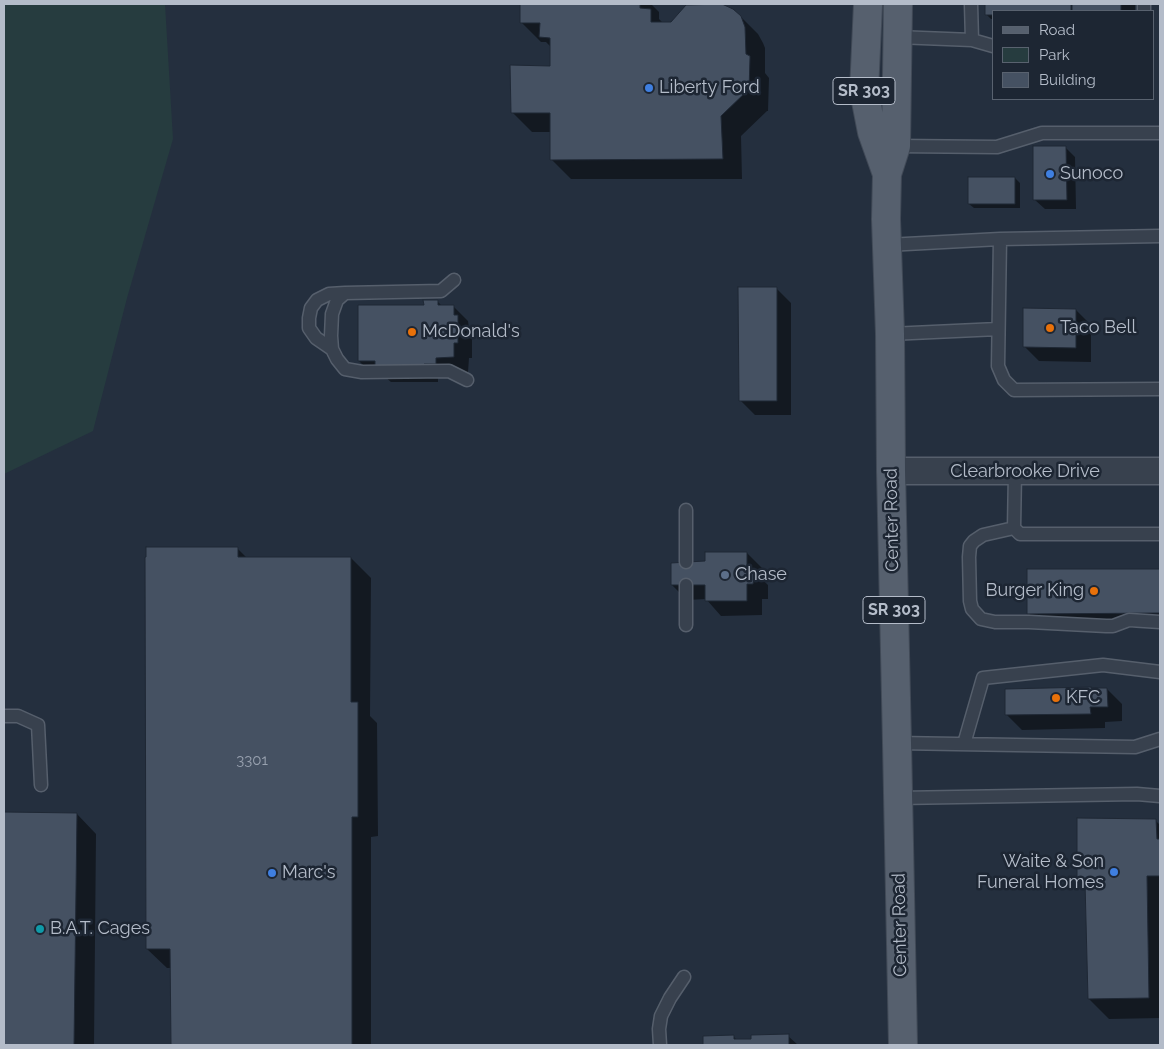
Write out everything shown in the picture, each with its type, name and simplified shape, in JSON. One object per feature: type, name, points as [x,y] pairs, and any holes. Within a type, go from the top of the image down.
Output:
[{"type":"main road","name":"Center Road","points":[[868,4],[864,91],[872,132],[887,174]]},
{"type":"main road","name":"Center Road","points":[[898,4],[896,146],[887,174],[887,245],[903,1045]]},
{"type":"street","name":"Clearbrooke Drive","points":[[891,471],[1160,471]]},
{"type":"lane","points":[[972,4],[972,40]]},
{"type":"lane","points":[[897,37],[972,40],[992,46]]},
{"type":"lane","points":[[896,146],[997,147],[1042,132],[1160,134]]},
{"type":"lane","points":[[887,245],[1000,239],[1160,236]]},
{"type":"lane","points":[[1000,239],[998,366],[1004,380],[1014,390],[1160,389]]},
{"type":"lane","points":[[332,349],[316,338],[309,328],[311,308],[317,300],[329,294],[441,291],[454,280]]},
{"type":"lane","points":[[345,293],[337,300],[332,314],[331,336],[332,349],[344,369],[362,372],[448,371],[467,380]]},
{"type":"lane","points":[[890,334],[998,329]]},
{"type":"lane","points":[[1015,472],[1014,528],[1020,534],[1160,534]]},
{"type":"lane","points":[[686,510],[686,562]]},
{"type":"lane","points":[[1014,528],[983,535],[970,546],[970,601],[972,609],[981,619],[995,622],[1106,626],[1113,626],[1129,620],[1160,622]]},
{"type":"lane","points":[[686,585],[686,625]]},
{"type":"lane","points":[[964,744],[983,678],[1103,665],[1160,672]]},
{"type":"lane","points":[[4,716],[18,716],[38,725],[41,785]]},
{"type":"lane","points":[[898,743],[1135,747],[1160,739]]},
{"type":"lane","points":[[898,798],[1137,794],[1160,796]]},
{"type":"lane","points":[[660,1045],[659,1029],[661,1016],[670,998],[684,978]]},
{"type":"green space","points":[[4,4],[165,4],[173,139],[127,298],[93,431],[4,474]]},
{"type":"building","points":[[520,4],[640,4],[640,8],[651,9],[651,22],[671,22],[686,5],[722,4],[733,9],[741,16],[745,27],[746,54],[750,56],[749,91],[721,116],[723,159],[550,160],[550,113],[511,113],[510,65],[550,66],[550,38],[539,37],[540,23],[520,23]]},
{"type":"building","points":[[985,4],[1072,4],[1072,10],[992,10],[992,15],[985,15]]},
{"type":"building","points":[[1071,4],[1121,4],[1121,10],[1071,10]]},
{"type":"building","points":[[1033,146],[1066,146],[1067,200],[1033,200]]},
{"type":"building","name":"Sunoco","points":[[968,177],[1015,177],[1015,204],[968,204]]},
{"type":"building","points":[[738,287],[777,287],[777,401],[739,401]]},
{"type":"building","points":[[423,300],[438,300],[438,305],[454,305],[454,315],[458,315],[458,343],[454,343],[454,357],[436,358],[436,364],[424,364],[424,368],[375,368],[375,361],[358,361],[358,305],[424,305]]},
{"type":"building","name":"Taco Bell","points":[[1023,308],[1076,309],[1076,348],[1023,347]]},
{"type":"building","points":[[146,547],[238,547],[238,557],[351,557],[351,702],[358,702],[358,817],[352,817],[352,1045],[171,1045],[170,949],[146,949]]},
{"type":"building","points":[[705,552],[747,552],[747,569],[753,569],[754,576],[753,584],[747,584],[747,601],[705,601],[705,585],[671,585],[671,563],[705,561]]},
{"type":"building","name":"Burger King","points":[[1027,569],[1160,569],[1160,613],[1027,614]]},
{"type":"building","name":"KFC","points":[[1107,688],[1108,707],[1090,707],[1091,714],[1005,715],[1005,689]]},
{"type":"building","name":"B.A.T. Cages","points":[[4,812],[77,813],[74,1045],[4,1045]]},
{"type":"building","points":[[1077,818],[1156,819],[1157,839],[1160,839],[1160,876],[1147,876],[1149,998],[1088,999],[1085,882],[1077,881]]},
{"type":"building","points":[[789,1034],[789,1045],[703,1045],[703,1036],[734,1035],[734,1039],[751,1039],[751,1035]]},
{"type":"place","name":"Liberty Ford","points":[[649,88]]},
{"type":"place","name":"Sunoco","points":[[1050,174]]},
{"type":"place","name":"Taco Bell","points":[[1050,328]]},
{"type":"place","name":"McDonald's","points":[[412,332]]},
{"type":"place","name":"Chase","points":[[725,575]]},
{"type":"place","name":"Burger King","points":[[1094,591]]},
{"type":"place","name":"KFC","points":[[1056,698]]},
{"type":"place","name":"Waite & Son Funeral Homes","points":[[1114,872]]},
{"type":"place","name":"Marc's","points":[[272,873]]},
{"type":"place","name":"B.A.T. Cages","points":[[40,929]]}]
